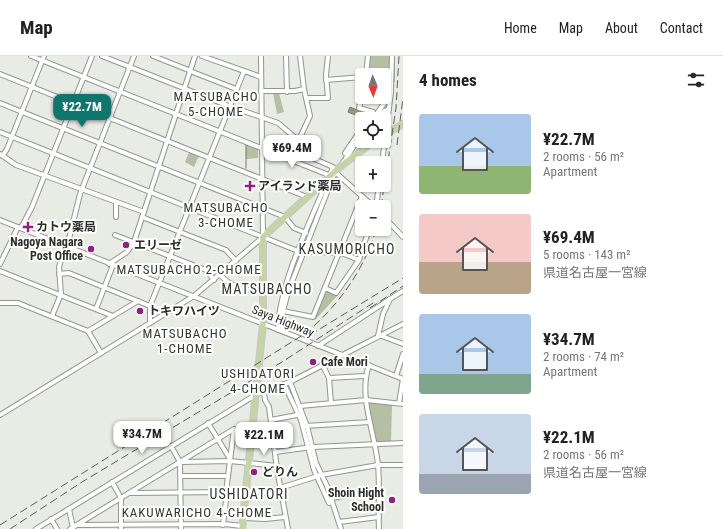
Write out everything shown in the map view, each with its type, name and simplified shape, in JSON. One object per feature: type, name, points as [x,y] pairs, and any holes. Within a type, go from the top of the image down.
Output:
[{"type":"main road","points":[[391,131],[403,124]]},
{"type":"main road","points":[[242,528],[264,324],[263,237],[341,166],[365,148]]},
{"type":"street","points":[[30,56],[43,58],[120,92],[331,176],[367,200]]},
{"type":"street","points":[[0,264],[32,207],[92,56]]},
{"type":"street","points":[[102,56],[229,106],[262,118],[264,117],[278,123],[298,140]]},
{"type":"street","points":[[52,316],[61,294],[59,267],[82,190],[134,56]]},
{"type":"street","points":[[153,56],[236,90]]},
{"type":"street","points":[[96,309],[111,264],[127,252],[134,242],[195,56]]},
{"type":"street","points":[[202,56],[261,77]]},
{"type":"street","points":[[0,415],[194,296],[263,237],[261,56]]},
{"type":"street","points":[[286,56],[287,92]]},
{"type":"street","points":[[290,159],[310,118],[304,89],[300,56]]},
{"type":"street","points":[[306,98],[328,98],[326,80],[328,56]]},
{"type":"street","points":[[367,68],[368,56]]},
{"type":"street","points":[[391,86],[392,56]]},
{"type":"street","points":[[43,58],[7,149],[1,154],[16,165],[144,212]]},
{"type":"street","points":[[150,323],[150,306],[244,71]]},
{"type":"street","points":[[0,74],[308,197]]},
{"type":"street","points":[[326,80],[355,77]]},
{"type":"street","points":[[261,92],[287,92],[304,89]]},
{"type":"street","points":[[0,103],[285,217],[294,228],[306,233]]},
{"type":"street","points":[[360,104],[359,108],[373,112]]},
{"type":"street","points":[[389,112],[390,104]]},
{"type":"street","points":[[381,112],[389,109]]},
{"type":"street","points":[[0,132],[300,252],[339,252],[359,260]]},
{"type":"street","points":[[347,155],[345,153],[355,138]]},
{"type":"street","points":[[341,166],[355,144]]},
{"type":"street","points":[[278,330],[281,303],[331,176],[333,167],[294,150]]},
{"type":"street","points":[[282,332],[283,311],[300,252],[306,233],[331,176]]},
{"type":"street","points":[[283,311],[313,317],[362,196]]},
{"type":"street","points":[[116,202],[116,217]]},
{"type":"street","points":[[142,217],[226,250],[236,261]]},
{"type":"street","name":"Saya Highway","points":[[0,220],[403,379]]},
{"type":"street","points":[[391,224],[403,237]]},
{"type":"street","points":[[115,235],[206,270],[214,280]]},
{"type":"street","points":[[325,288],[336,293],[359,260],[368,236]]},
{"type":"street","points":[[0,271],[61,294],[113,316]]},
{"type":"street","points":[[59,274],[69,273],[150,306]]},
{"type":"street","points":[[220,275],[230,284],[245,291],[263,291]]},
{"type":"street","points":[[318,346],[403,291]]},
{"type":"street","points":[[378,335],[383,314],[390,298]]},
{"type":"street","points":[[88,331],[138,301]]},
{"type":"street","points":[[0,303],[18,303],[88,331],[101,353]]},
{"type":"street","points":[[36,529],[257,394],[290,382],[378,335],[403,324]]},
{"type":"street","points":[[378,335],[403,344]]},
{"type":"street","points":[[396,376],[403,354]]},
{"type":"street","points":[[322,364],[330,378],[331,403]]},
{"type":"street","points":[[369,365],[365,376],[366,400],[378,465],[378,529]]},
{"type":"street","points":[[330,378],[365,376]]},
{"type":"street","points":[[300,406],[366,400],[401,404],[403,379]]},
{"type":"street","points":[[290,382],[300,406],[319,477],[327,486],[341,529]]},
{"type":"street","points":[[284,384],[298,415],[305,426]]},
{"type":"street","points":[[264,392],[265,400],[269,407],[288,529]]},
{"type":"street","points":[[271,420],[298,415]]},
{"type":"street","points":[[305,426],[370,422]]},
{"type":"street","points":[[208,423],[230,460]]},
{"type":"street","points":[[73,528],[234,429],[223,524]]},
{"type":"street","points":[[275,452],[310,447],[403,443]]},
{"type":"street","points":[[171,446],[180,462],[181,527]]},
{"type":"street","points":[[180,462],[230,460],[277,466]]},
{"type":"street","points":[[131,493],[264,493],[319,477],[378,465],[403,465]]},
{"type":"street","points":[[181,476],[228,476]]},
{"type":"street","points":[[112,482],[121,498],[121,527]]},
{"type":"street","points":[[332,500],[379,490]]},
{"type":"street","points":[[69,509],[73,528]]},
{"type":"street","points":[[243,518],[265,519],[285,517]]},
{"type":"street","points":[[339,522],[378,517]]},
{"type":"street","points":[[51,519],[57,529]]},
{"type":"street","points":[[73,528],[181,527],[223,524],[242,528]]},
{"type":"shaded area","points":[[370,56],[391,56],[390,68],[369,68]]},
{"type":"shaded area","points":[[273,93],[279,93],[284,112],[277,114]]},
{"type":"shaded area","points":[[350,107],[362,112],[355,112],[355,115],[348,112]]},
{"type":"shaded area","points":[[246,143],[258,148],[258,158],[246,159]]},
{"type":"shaded area","points":[[189,152],[199,156],[194,167],[185,162]]},
{"type":"shaded area","points":[[327,290],[338,295],[316,319],[314,319],[325,291]]},
{"type":"shaded area","points":[[370,402],[392,405],[391,442],[376,442]]},
{"type":"waterway","points":[[394,56],[394,82]]},
{"type":"waterway","points":[[246,145],[246,168]]},
{"type":"railway","points":[[382,200],[396,108],[399,56]]},
{"type":"railway","points":[[397,145],[403,98]]},
{"type":"railway","points":[[0,525],[306,333],[329,311],[349,286],[365,258],[374,236]]},
{"type":"railway","points":[[310,335],[403,278]]},
{"type":"railway","points":[[370,308],[403,286]]},
{"type":"railway","points":[[10,529],[82,482],[282,362],[373,303]]},
{"type":"place","name":"アイランド薬局","points":[[250,186]]},
{"type":"place","name":"カトウ薬局","points":[[28,227]]},
{"type":"place","name":"エリーゼ","points":[[126,245]]},
{"type":"place","name":"Nagoya Nagara Post Office","points":[[91,249]]},
{"type":"place","name":"トキワハイツ","points":[[140,311]]},
{"type":"place","name":"Cafe Mori","points":[[313,362]]},
{"type":"place","name":"どりん","points":[[254,472]]},
{"type":"place","name":"Shoin Hight School","points":[[392,500]]},
{"type":"district","name":"MATSUBACHO 5-CHOME","points":[[216,104]]},
{"type":"district","name":"MATSUBACHO 3-CHOME","points":[[226,214]]},
{"type":"district","name":"KASUMORICHO","points":[[347,249]]},
{"type":"district","name":"MATSUBACHO 2-CHOME","points":[[189,269]]},
{"type":"district","name":"MATSUBACHO","points":[[267,289]]},
{"type":"district","name":"MATSUBACHO 1-CHOME","points":[[185,340]]},
{"type":"district","name":"USHIDATORI 4-CHOME","points":[[258,380]]},
{"type":"district","name":"USHIDATORI","points":[[249,494]]},
{"type":"district","name":"KAKUWARICHO 4-CHOME","points":[[197,512]]}]
